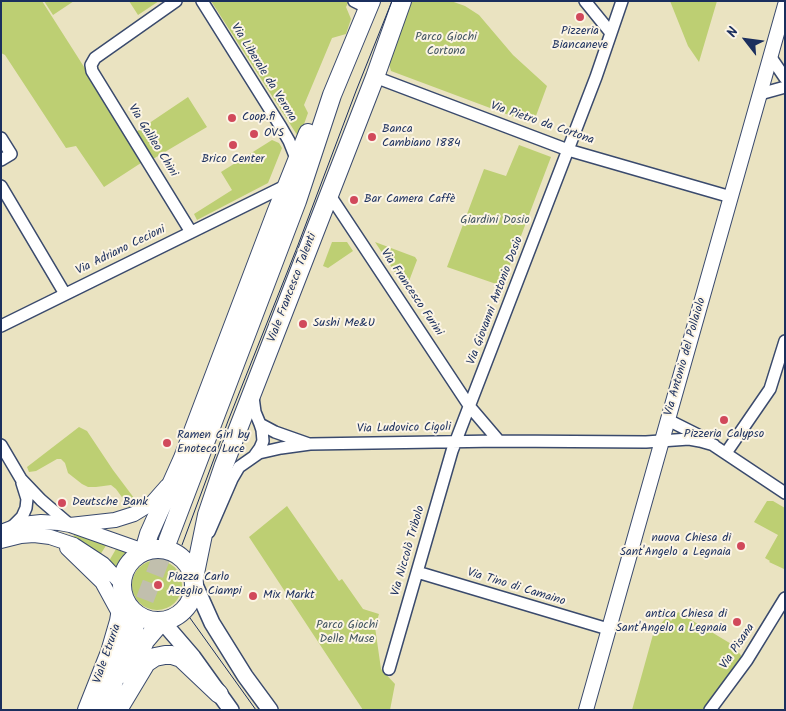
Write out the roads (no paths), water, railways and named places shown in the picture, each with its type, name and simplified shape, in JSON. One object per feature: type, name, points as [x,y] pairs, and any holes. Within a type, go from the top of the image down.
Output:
[{"type":"main road","name":"Viale Francesco Talenti","points":[[194,581],[213,496],[375,77],[402,1]]},
{"type":"main road","points":[[168,540],[297,201],[364,3]]},
{"type":"main road","points":[[144,551],[147,538],[174,481],[287,185],[312,125],[332,95]]},
{"type":"main road","points":[[230,710],[193,657],[162,621],[147,619],[137,614],[122,590],[123,573],[128,564],[134,557],[144,551],[161,549],[176,554],[189,566],[212,623],[245,676],[270,710]]},
{"type":"main road","points":[[113,709],[124,689],[139,651],[152,631],[162,621],[173,617],[185,608],[191,598],[194,581]]},
{"type":"main road","name":"Viale Etruria","points":[[87,710],[110,652],[120,615],[122,590]]},
{"type":"main road","name":"Viale Etruria","points":[[113,709],[135,626]]},
{"type":"main road","points":[[113,709],[146,663],[155,657],[165,655],[172,655],[184,660],[219,694]]},
{"type":"street","name":"Via Galileo Chini","points":[[176,1],[94,58],[91,65],[92,71],[191,232]]},
{"type":"street","name":"Via Liberale da Verona","points":[[202,1],[287,136],[297,161]]},
{"type":"street","points":[[586,1],[611,33]]},
{"type":"street","name":"Via Giovanni Antonio Dosio","points":[[456,442],[568,150],[622,1]]},
{"type":"street","name":"Via Antonio del Pollaiolo","points":[[586,710],[785,4]]},
{"type":"street","points":[[770,56],[785,78]]},
{"type":"street","name":"Via Pietro da Cortona","points":[[375,77],[568,150],[731,197]]},
{"type":"street","points":[[760,94],[785,87]]},
{"type":"street","points":[[1,138],[6,157]]},
{"type":"street","name":"Via Adriano Cecioni","points":[[1,326],[287,185]]},
{"type":"street","points":[[1,186],[65,294]]},
{"type":"street","name":"Via Francesco Furini","points":[[329,194],[470,407]]},
{"type":"street","points":[[254,201],[267,204],[276,213]]},
{"type":"street","points":[[726,453],[770,389],[785,341]]},
{"type":"street","points":[[252,391],[253,406],[262,430],[263,441],[255,455]]},
{"type":"street","points":[[470,407],[499,441]]},
{"type":"street","points":[[668,420],[714,445],[785,493]]},
{"type":"street","name":"Via Ludovico Cigoli","points":[[260,424],[275,432],[310,444]]},
{"type":"street","points":[[1,445],[21,479],[70,526],[115,520],[134,514],[149,505],[166,488],[191,435]]},
{"type":"street","name":"Via Ludovico Cigoli","points":[[201,547],[235,473],[246,461],[266,451],[310,444],[499,441],[661,442],[693,440],[714,445]]},
{"type":"street","name":"Via Niccolò Tribolo","points":[[389,669],[456,442]]},
{"type":"street","points":[[7,529],[22,517],[27,504],[21,479]]},
{"type":"street","points":[[7,529],[40,522],[70,526],[144,551]]},
{"type":"street","points":[[1,541],[34,535],[74,545],[97,560],[122,590]]},
{"type":"street","points":[[59,540],[102,582],[120,615]]},
{"type":"street","name":"Via Tino di Camaino","points":[[417,572],[608,629]]},
{"type":"street","name":"Via Pisana","points":[[710,710],[747,660],[785,598]]},
{"type":"tunnel","points":[[135,625],[168,540]]},
{"type":"tram line","points":[[182,545],[228,421],[392,1]]},
{"type":"tram line","points":[[190,618],[256,710]]},
{"type":"place","name":"Pizzeria Biancaneve","points":[[580,17]]},
{"type":"place","name":"Coop.fi","points":[[232,118]]},
{"type":"place","name":"OVS","points":[[254,134]]},
{"type":"place","name":"Banca Cambiano 1884","points":[[372,137]]},
{"type":"place","name":"Brico Center","points":[[233,145]]},
{"type":"place","name":"Bar Camera Caffè","points":[[354,200]]},
{"type":"place","name":"Sushi Me&U","points":[[303,324]]},
{"type":"place","name":"Pizzeria Calypso","points":[[724,420]]},
{"type":"place","name":"Ramen Girl by Enoteca Luce","points":[[167,443]]},
{"type":"place","name":"Deutsche Bank","points":[[62,503]]},
{"type":"place","name":"nuova Chiesa di Sant'Angelo a Legnaia","points":[[741,546]]},
{"type":"place","name":"Piazza Carlo Azeglio Ciampi","points":[[158,585]]},
{"type":"place","name":"Mix Markt","points":[[253,596]]},
{"type":"place","name":"antica Chiesa di Sant'Angelo a Legnaia","points":[[737,622]]},
{"type":"park label","name":"Parco Giochi Cortona","points":[[446,45]]},
{"type":"park label","name":"Giardini Dosio","points":[[495,221]]},
{"type":"park label","name":"Parco Giochi Delle Muse","points":[[347,633]]}]
